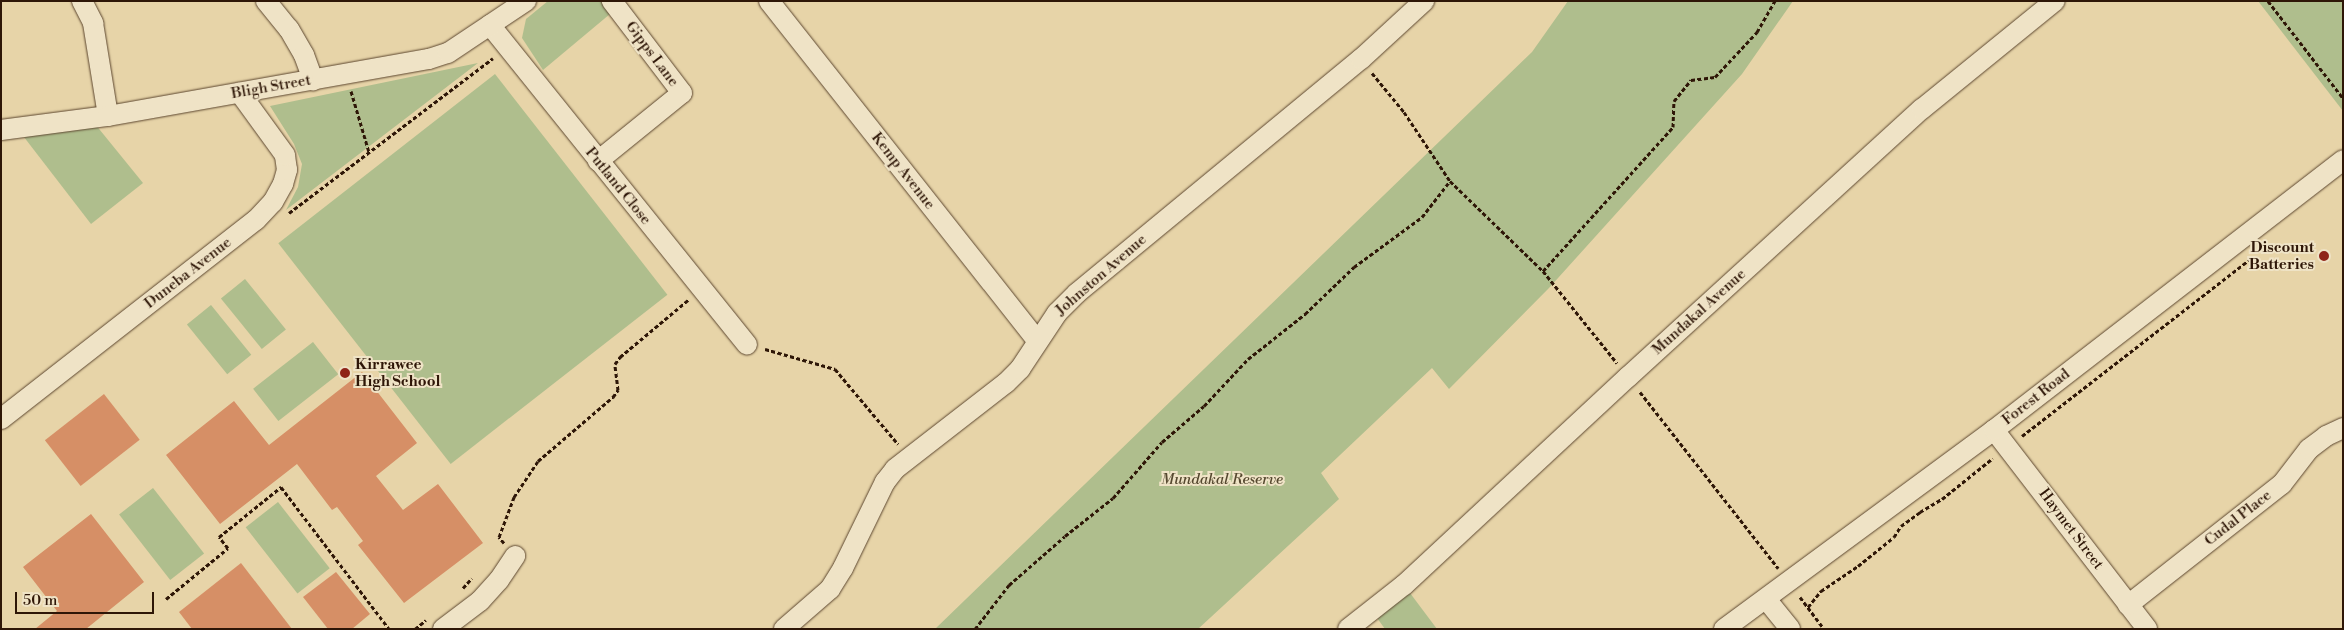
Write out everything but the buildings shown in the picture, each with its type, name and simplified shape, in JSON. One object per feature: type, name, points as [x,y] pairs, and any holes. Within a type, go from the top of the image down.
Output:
[{"type":"street","points":[[82,1],[93,23],[108,116]]},
{"type":"street","points":[[266,1],[289,29],[304,56],[313,80]]},
{"type":"street","name":"Bligh Street","points":[[1,130],[108,116],[429,59],[448,53],[526,1]]},
{"type":"street","name":"Gipps Lane","points":[[598,161],[682,93],[612,1]]},
{"type":"street","name":"Kemp Avenue","points":[[770,1],[1037,340]]},
{"type":"street","name":"Johnston Avenue","points":[[784,629],[830,589],[843,568],[885,482],[908,457],[1006,383],[1020,369],[1037,340],[1057,312],[1077,293],[1361,59],[1424,1]]},
{"type":"street","name":"Mundakal Avenue","points":[[1348,629],[1404,585],[1628,377],[1922,109],[2055,1]]},
{"type":"street","name":"Putland Close","points":[[490,25],[747,345]]},
{"type":"street","name":"Duneba Avenue","points":[[1,419],[256,220],[273,202],[287,170],[285,155],[240,93]]},
{"type":"street","name":"Forest Road","points":[[1724,629],[1789,583],[1994,430],[2343,160]]},
{"type":"street","name":"Cudal Place","points":[[2128,605],[2282,484],[2308,450],[2326,436],[2343,428]]},
{"type":"street","name":"Haymet Street","points":[[1994,430],[2147,629]]},
{"type":"street","points":[[443,629],[480,601],[499,580],[515,556]]},
{"type":"street","points":[[1766,599],[1790,629]]},
{"type":"path","points":[[1543,272],[1673,127],[1674,101],[1691,80],[1715,77],[1757,32],[1776,1]]},
{"type":"path","points":[[2268,1],[2343,98]]},
{"type":"path","points":[[283,218],[507,47]]},
{"type":"path","points":[[1361,59],[1404,112],[1450,181],[1543,272],[1628,377],[1824,629]]},
{"type":"path","points":[[348,73],[356,113],[369,152]]},
{"type":"path","points":[[975,629],[1010,585],[1065,536],[1114,498],[1162,442],[1204,406],[1248,359],[1306,314],[1354,267],[1422,217],[1450,181]]},
{"type":"path","points":[[1808,607],[1821,591],[1858,566],[1894,537],[1901,526],[1942,499],[2253,256]]},
{"type":"path","points":[[515,556],[499,537],[514,497],[538,461],[613,397],[618,390],[615,364],[620,357],[702,289]]},
{"type":"path","points":[[747,345],[835,369],[908,457]]},
{"type":"path","points":[[166,599],[228,548],[219,537],[280,487],[389,629]]},
{"type":"green space","points":[[548,1],[602,1],[610,14],[543,70],[522,38],[526,19]]},
{"type":"green space","name":"Mundakal Reserve","points":[[1568,1],[1793,1],[1742,74],[1549,288],[1449,389],[1432,368],[1321,473],[1339,499],[1198,629],[935,629],[1532,52]]},
{"type":"green space","points":[[2258,1],[2343,1],[2343,111]]},
{"type":"green space","points":[[478,63],[286,210],[298,187],[302,164],[294,144],[270,106]]},
{"type":"green space","points":[[495,74],[667,295],[451,464],[278,243]]},
{"type":"green space","points":[[91,119],[143,183],[91,224],[17,128]]},
{"type":"green space","points":[[245,279],[286,330],[262,349],[221,299]]},
{"type":"green space","points":[[211,305],[251,355],[227,374],[187,325]]},
{"type":"green space","points":[[313,342],[338,374],[278,421],[253,389]]},
{"type":"green space","points":[[153,488],[204,553],[170,580],[119,514]]},
{"type":"green space","points":[[278,502],[330,568],[297,593],[246,527]]},
{"type":"green space","points":[[1404,585],[1437,629],[1385,629],[1372,611]]},
{"type":"place","name":"Discount Batteries","points":[[2324,256]]},
{"type":"place","name":"Kirrawee High School","points":[[345,373]]}]
